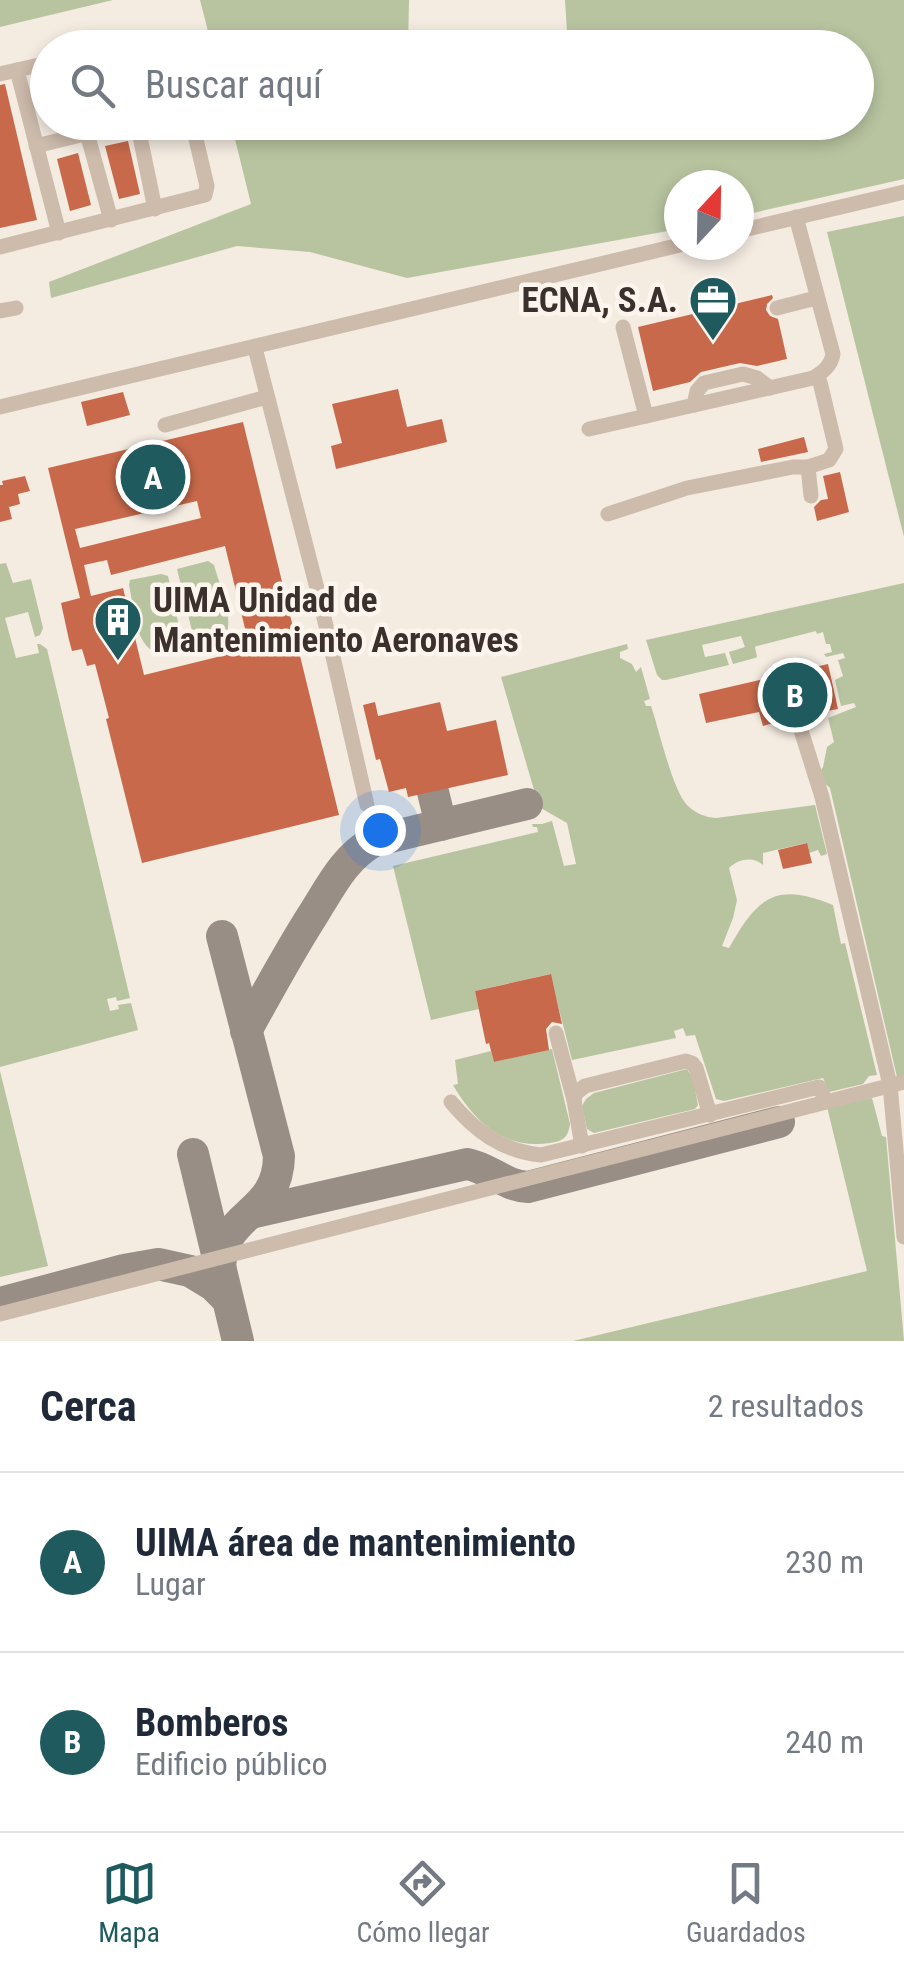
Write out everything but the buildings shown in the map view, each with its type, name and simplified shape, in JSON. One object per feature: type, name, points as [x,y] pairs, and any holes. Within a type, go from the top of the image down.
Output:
[{"type":"street","points":[[0,74],[30,67]]},
{"type":"street","points":[[17,70],[30,122]]},
{"type":"street","points":[[34,140],[58,233]]},
{"type":"street","points":[[36,146],[62,140]]},
{"type":"street","points":[[90,140],[110,220]]},
{"type":"street","points":[[139,140],[155,209]]},
{"type":"street","points":[[0,247],[200,198],[207,191],[196,140]]},
{"type":"street","points":[[754,228],[904,192]]},
{"type":"street","points":[[589,430],[819,377],[833,354],[796,218]]},
{"type":"street","points":[[0,407],[664,249]]},
{"type":"street","points":[[777,308],[816,298]]},
{"type":"street","points":[[624,327],[646,416]]},
{"type":"street","points":[[255,348],[320,600],[366,805]]},
{"type":"street","points":[[608,514],[686,488],[793,467],[808,468],[829,460],[835,453],[819,377]]},
{"type":"street","points":[[166,426],[268,397]]},
{"type":"street","points":[[808,468],[811,496]]},
{"type":"street","points":[[800,727],[897,1084],[904,1237]]},
{"type":"street","points":[[556,1033],[582,1146]]},
{"type":"street","points":[[569,1079],[589,1084],[686,1061],[696,1068],[710,1114]]},
{"type":"street","points":[[574,1100],[578,1090],[589,1084]]},
{"type":"street","points":[[0,1314],[897,1084]]},
{"type":"street","points":[[451,1102],[493,1142],[541,1155],[819,1087],[826,1101]]},
{"type":"green space","points":[[0,0],[113,0],[0,27]]},
{"type":"green space","points":[[200,0],[409,0],[408,30],[208,30]]},
{"type":"green space","points":[[565,0],[904,0],[904,179],[754,213],[754,170],[664,170],[664,232],[407,278],[310,252],[237,246],[51,298],[49,282],[251,204],[235,140],[874,140],[874,30],[567,30]]},
{"type":"green space","points":[[904,216],[904,537],[827,232]]},
{"type":"green space","points":[[208,561],[214,565],[226,603],[228,623],[224,641],[193,635],[177,569]]},
{"type":"green space","points":[[6,563],[13,583],[31,579],[43,628],[40,635],[35,637],[28,612],[5,618],[16,658],[39,653],[37,644],[47,649],[130,998],[107,999],[110,1011],[131,1003],[138,1030],[0,1067],[0,564]]},
{"type":"green space","points":[[168,576],[182,640],[158,653],[150,649],[140,634],[129,585],[130,580]]},
{"type":"green space","points":[[904,583],[904,1075],[897,1077],[830,788],[819,773],[827,747],[834,742],[828,718],[856,707],[854,703],[841,706],[835,680],[843,676],[838,660],[845,658],[843,653],[826,657],[824,654],[832,652],[830,644],[826,644],[823,632],[816,631],[757,646],[757,657],[733,664],[729,652],[745,647],[741,636],[702,645],[705,657],[725,653],[729,665],[662,680],[646,640]]},
{"type":"green space","points":[[627,644],[628,649],[620,652],[620,658],[632,664],[636,672],[641,667],[650,699],[644,701],[651,706],[676,786],[690,808],[716,818],[815,805],[827,854],[821,856],[818,850],[809,853],[806,843],[763,853],[763,865],[746,860],[729,868],[737,900],[722,946],[729,948],[749,917],[770,899],[796,895],[833,905],[877,1075],[869,1076],[863,1084],[829,1092],[823,1078],[724,1101],[716,1099],[695,1035],[686,1036],[683,1028],[674,1031],[676,1038],[572,1060],[550,974],[475,991],[479,1009],[431,1020],[393,866],[538,832],[532,824],[552,821],[564,866],[576,864],[567,823],[539,807],[501,677]]},
{"type":"green space","points":[[552,1049],[570,1124],[566,1136],[558,1141],[533,1144],[505,1137],[481,1121],[453,1085],[458,1084],[455,1060],[491,1051],[494,1062]]},
{"type":"green space","points":[[687,1069],[693,1079],[698,1105],[695,1109],[594,1133],[587,1129],[582,1106],[594,1093]]},
{"type":"green space","points":[[0,1071],[48,1266],[0,1277]]},
{"type":"green space","points":[[872,1098],[882,1136],[886,1137],[904,1341],[573,1341],[867,1271],[827,1107]]},
{"type":"taxiway","points":[[433,792],[441,825]]},
{"type":"taxiway","points":[[246,1031],[333,883],[364,848],[374,841],[527,804]]},
{"type":"taxiway","points":[[220,1270],[230,1235],[270,1191],[279,1156],[222,936]]},
{"type":"taxiway","points":[[251,1213],[467,1164],[528,1187],[779,1122]]},
{"type":"taxiway","points":[[193,1154],[238,1341]]},
{"type":"taxiway","points":[[0,1303],[158,1264],[190,1271],[227,1299]]},
{"type":"place","name":"ECNA, S.A.","points":[[713,342]]},
{"type":"place","name":"UIMA área de mantenimiento","points":[[153,477]]},
{"type":"place","name":"UIMA Unidad de Mantenimiento Aeronaves","points":[[118,662]]},
{"type":"place","name":"Bomberos","points":[[795,695]]}]
